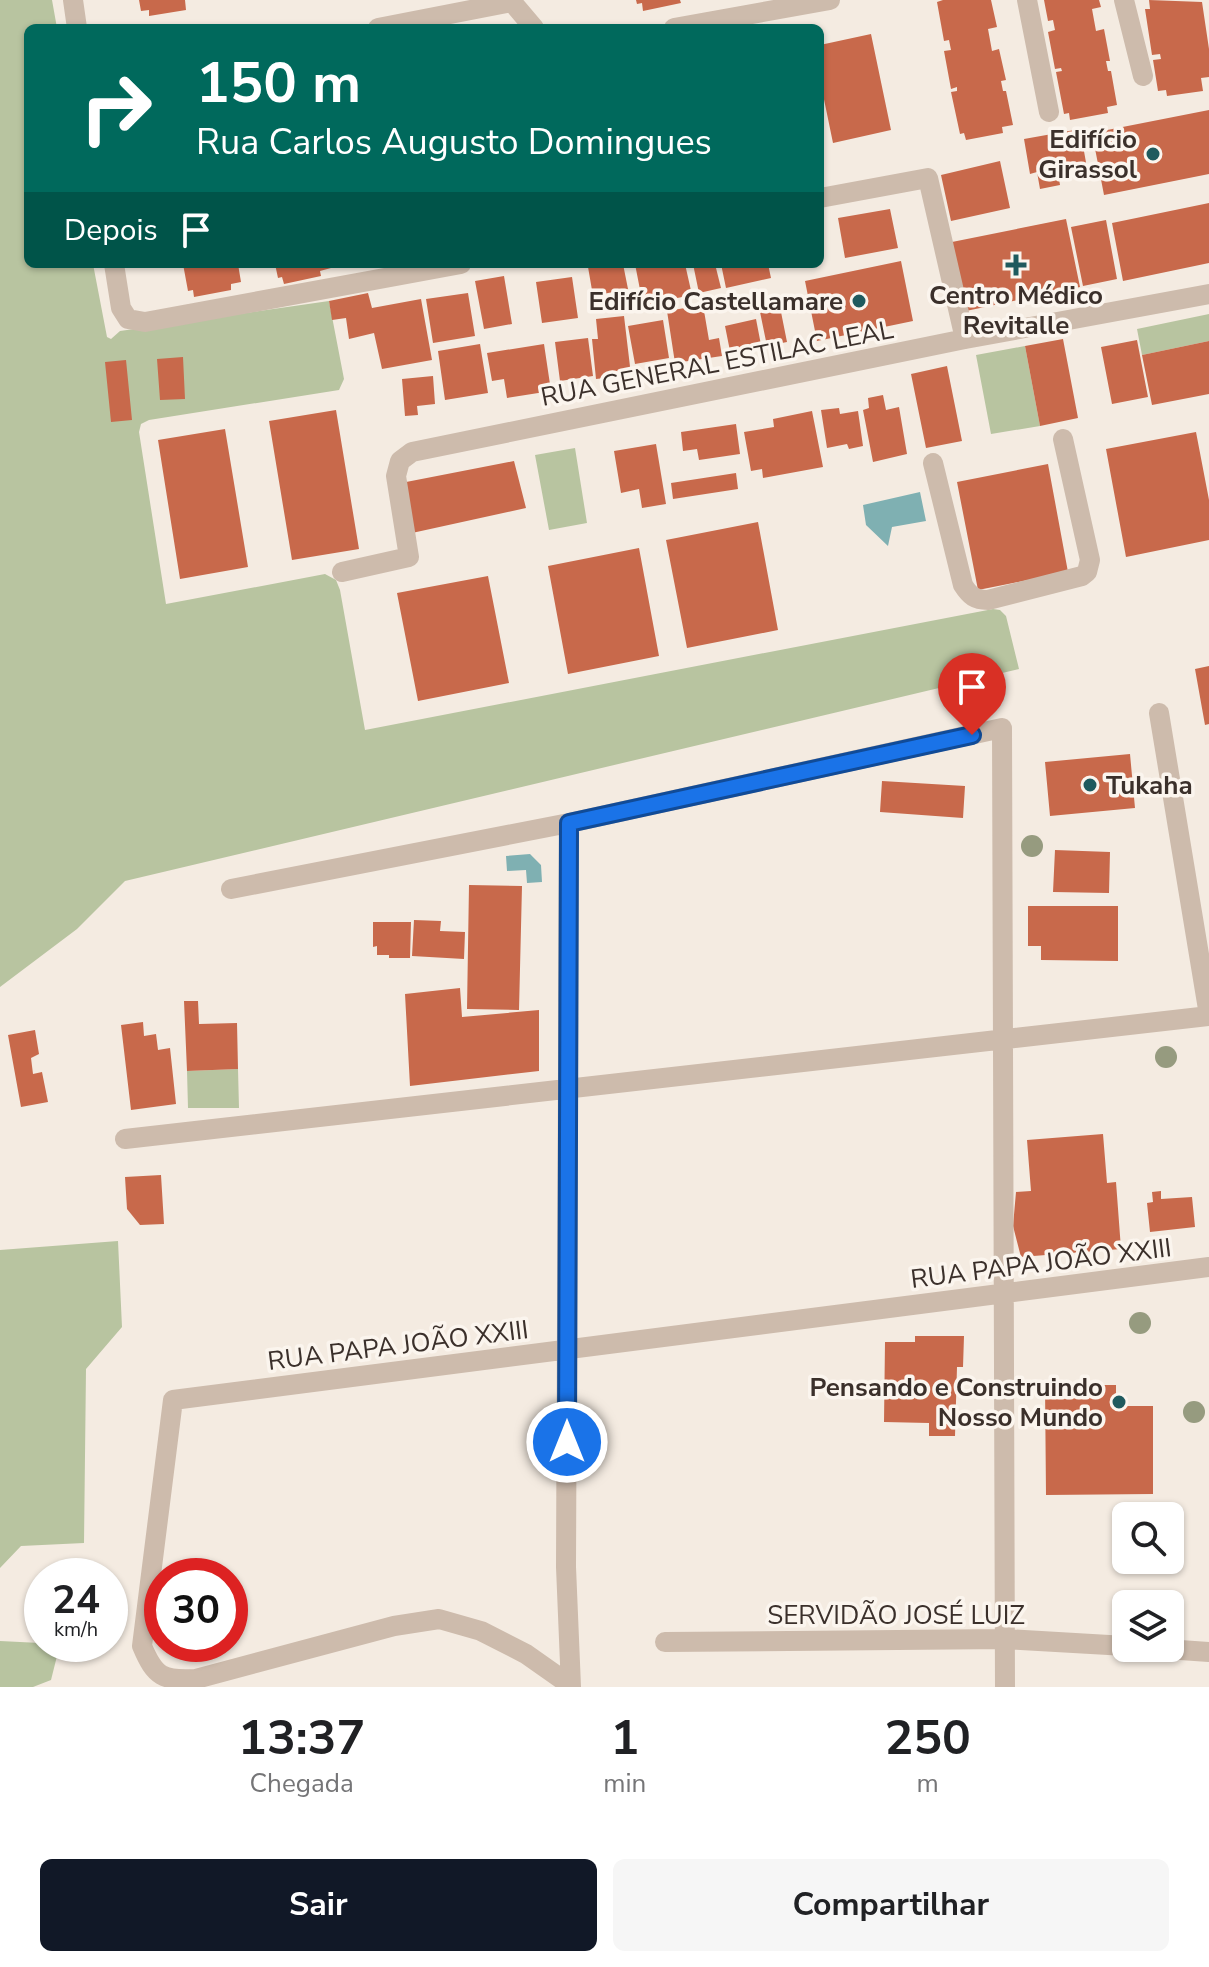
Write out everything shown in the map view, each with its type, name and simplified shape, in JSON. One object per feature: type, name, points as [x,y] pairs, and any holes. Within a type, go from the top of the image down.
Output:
[{"type":"street","points":[[73,0],[76,24]]},
{"type":"street","points":[[696,24],[830,0]]},
{"type":"street","points":[[1027,0],[1049,112]]},
{"type":"street","points":[[1124,0],[1143,76]]},
{"type":"street","points":[[399,24],[512,2],[531,24]]},
{"type":"street","points":[[824,197],[928,178],[965,339]]},
{"type":"street","points":[[115,268],[121,308],[128,319],[145,322],[439,268]]},
{"type":"street","name":"RUA GENERAL ESTILAC LEAL","points":[[342,572],[409,557],[396,476],[400,461],[412,452],[965,339],[1209,294]]},
{"type":"street","points":[[933,463],[963,585],[969,595],[978,600],[988,600],[1082,576],[1087,572],[1090,560],[1063,439]]},
{"type":"street","points":[[125,1139],[1209,1016],[1159,713]]},
{"type":"street","points":[[231,889],[569,823],[1002,728],[1005,1687]]},
{"type":"street","points":[[569,823],[566,1567],[570,1686]]},
{"type":"street","name":"RUA PAPA JOÃO XXIII","points":[[570,1686],[526,1654],[481,1631],[439,1619],[394,1626],[196,1679],[172,1680],[151,1669],[142,1646],[173,1400],[1209,1267]]},
{"type":"street","name":"SERVIDÃO JOSÉ LUIZ","points":[[665,1642],[1005,1639],[1112,1645]]},
{"type":"street","points":[[1184,1650],[1209,1652]]},
{"type":"green space","points":[[0,0],[52,0],[56,24],[24,24],[24,268],[94,268],[107,337],[111,339],[120,331],[329,301],[344,379],[339,390],[149,420],[141,424],[139,432],[166,604],[325,574],[336,580],[365,730],[993,609],[1000,610],[1006,616],[1019,669],[125,881],[77,929],[0,987]]},
{"type":"green space","points":[[1209,314],[1209,341],[1142,355],[1137,329]]},
{"type":"green space","points":[[1025,346],[1040,426],[991,434],[976,355]]},
{"type":"green space","points":[[575,448],[587,523],[549,530],[535,455]]},
{"type":"green space","points":[[238,1069],[239,1108],[188,1108],[187,1071]]},
{"type":"green space","points":[[118,1241],[122,1327],[86,1369],[84,1543],[21,1546],[0,1568],[0,1250]]},
{"type":"green space","points":[[0,1641],[24,1642],[24,1662],[56,1662],[51,1680],[33,1687],[0,1687]]},
{"type":"water","points":[[920,492],[926,521],[892,527],[888,546],[866,525],[863,505]]},
{"type":"water","points":[[530,854],[541,865],[542,882],[527,883],[526,870],[507,871],[506,856]]},
{"type":"building","points":[[139,0],[185,0],[186,10],[149,16],[149,10],[141,11]]},
{"type":"building","points":[[636,0],[680,0],[681,3],[643,11],[642,3],[637,4]]},
{"type":"building","points":[[991,0],[997,27],[988,29],[992,51],[999,49],[1006,80],[1001,81],[1013,125],[1002,127],[1003,133],[966,140],[964,133],[960,134],[951,92],[957,91],[957,87],[951,89],[944,51],[951,50],[949,40],[944,41],[937,2]]},
{"type":"building","points":[[1044,0],[1099,0],[1101,7],[1092,9],[1096,31],[1104,29],[1110,61],[1106,61],[1108,71],[1111,71],[1117,105],[1107,107],[1108,113],[1070,120],[1069,113],[1064,114],[1056,72],[1062,71],[1061,68],[1055,69],[1048,32],[1055,30],[1053,20],[1048,21]]},
{"type":"building","points":[[1149,0],[1202,2],[1209,49],[1209,77],[1201,78],[1203,91],[1167,96],[1166,90],[1158,91],[1153,60],[1161,59],[1160,54],[1152,55],[1145,9],[1150,9]]},
{"type":"building","points":[[871,34],[891,130],[833,143],[824,99],[824,44]]},
{"type":"building","name":"Edifício Girassol","points":[[1209,110],[1209,174],[1104,195],[1092,133]]},
{"type":"building","points":[[1080,129],[1087,168],[1058,173],[1060,185],[1040,189],[1037,172],[1030,174],[1024,139]]},
{"type":"building","points":[[1000,161],[1010,208],[951,221],[941,175]]},
{"type":"building","points":[[1209,203],[1209,263],[1123,281],[1112,223]]},
{"type":"building","points":[[890,209],[898,248],[845,258],[838,218]]},
{"type":"building","name":"Centro Médico Revitalle","points":[[1066,219],[1080,287],[966,311],[952,242]]},
{"type":"building","points":[[1106,220],[1117,279],[1083,286],[1071,227]]},
{"type":"building","name":"Edifício Castellamare","points":[[901,261],[913,321],[817,341],[805,281]]},
{"type":"building","points":[[184,268],[239,268],[241,282],[231,284],[231,290],[194,297],[193,290],[188,291]]},
{"type":"building","points":[[276,268],[331,268],[320,271],[321,276],[284,284],[282,277],[278,278]]},
{"type":"building","points":[[588,268],[624,268],[628,289],[593,296]]},
{"type":"building","points":[[636,268],[686,268],[692,295],[643,305]]},
{"type":"building","points":[[694,268],[716,268],[721,288],[699,293]]},
{"type":"building","points":[[722,268],[769,268],[771,278],[726,288]]},
{"type":"building","points":[[504,276],[512,324],[484,329],[475,281]]},
{"type":"building","points":[[572,277],[578,318],[542,323],[536,282]]},
{"type":"building","points":[[368,293],[372,308],[421,299],[432,360],[382,369],[374,333],[349,339],[346,318],[332,320],[329,301]]},
{"type":"building","points":[[468,293],[475,336],[433,343],[426,299]]},
{"type":"building","points":[[779,302],[787,342],[767,346],[759,307]]},
{"type":"building","points":[[703,305],[709,340],[719,338],[722,356],[675,363],[667,311]]},
{"type":"building","points":[[624,316],[631,375],[596,379],[592,339],[598,339],[596,319]]},
{"type":"building","points":[[756,319],[761,345],[730,351],[725,326]]},
{"type":"building","points":[[663,320],[669,358],[635,364],[628,326]]},
{"type":"building","points":[[588,338],[593,376],[560,381],[555,342]]},
{"type":"building","points":[[1063,339],[1078,418],[1040,426],[1025,346]]},
{"type":"building","points":[[1137,340],[1148,397],[1112,404],[1101,347]]},
{"type":"building","points":[[1209,341],[1209,394],[1152,405],[1142,355]]},
{"type":"building","points":[[480,344],[488,393],[445,400],[438,351]]},
{"type":"building","points":[[544,344],[551,391],[507,398],[504,379],[492,381],[487,353]]},
{"type":"building","points":[[183,357],[185,399],[160,400],[157,359]]},
{"type":"building","points":[[126,360],[132,420],[111,422],[105,362]]},
{"type":"building","points":[[947,366],[962,441],[926,448],[911,374]]},
{"type":"building","points":[[433,376],[435,404],[417,406],[418,415],[405,416],[402,379]]},
{"type":"building","points":[[883,395],[886,410],[899,407],[907,454],[873,462],[863,410],[869,408],[868,398]]},
{"type":"building","points":[[839,408],[840,414],[858,411],[863,446],[849,449],[847,444],[827,448],[821,410]]},
{"type":"building","points":[[336,410],[359,549],[292,560],[269,421]]},
{"type":"building","points":[[812,411],[823,467],[763,478],[762,469],[751,471],[744,432],[774,427],[773,419]]},
{"type":"building","points":[[736,424],[740,454],[699,460],[697,449],[683,451],[681,432]]},
{"type":"building","points":[[225,429],[248,567],[180,579],[158,440]]},
{"type":"building","points":[[1196,432],[1209,500],[1209,540],[1126,557],[1106,449]]},
{"type":"building","points":[[656,444],[666,504],[642,508],[639,489],[621,493],[614,451]]},
{"type":"building","points":[[514,461],[526,508],[412,533],[401,483]]},
{"type":"building","points":[[1048,464],[1068,572],[978,590],[957,482]]},
{"type":"building","points":[[736,473],[738,489],[673,499],[671,483]]},
{"type":"building","points":[[758,522],[778,630],[687,648],[666,540]]},
{"type":"building","points":[[639,548],[659,656],[568,674],[548,566]]},
{"type":"building","points":[[488,576],[509,683],[418,701],[397,593]]},
{"type":"building","points":[[1209,666],[1209,724],[1205,725],[1195,669]]},
{"type":"building","name":"Tukaha","points":[[1130,754],[1135,808],[1050,816],[1045,762]]},
{"type":"building","points":[[882,781],[965,786],[963,818],[880,812]]},
{"type":"building","points":[[1055,850],[1110,852],[1109,893],[1053,892]]},
{"type":"building","points":[[469,885],[522,886],[519,1010],[467,1009]]},
{"type":"building","points":[[1028,906],[1118,906],[1118,961],[1041,960],[1041,946],[1028,946]]},
{"type":"building","points":[[414,920],[441,921],[440,931],[465,932],[464,959],[412,956]]},
{"type":"building","points":[[373,922],[411,922],[410,958],[377,955],[377,946],[373,947]]},
{"type":"building","points":[[460,988],[462,1017],[539,1010],[539,1071],[410,1086],[405,994]]},
{"type":"building","points":[[184,1001],[198,1001],[199,1024],[237,1023],[238,1069],[187,1071]]},
{"type":"building","points":[[143,1022],[144,1036],[156,1034],[158,1050],[170,1048],[176,1104],[131,1110],[121,1025]]},
{"type":"building","points":[[35,1030],[39,1054],[31,1058],[33,1074],[42,1072],[48,1102],[21,1107],[8,1035]]},
{"type":"building","points":[[1103,1134],[1107,1183],[1116,1182],[1121,1249],[1021,1257],[1013,1226],[1016,1192],[1031,1191],[1027,1140]]},
{"type":"building","points":[[161,1175],[164,1224],[140,1225],[127,1209],[125,1177]]},
{"type":"building","points":[[1161,1191],[1161,1199],[1192,1197],[1195,1227],[1150,1232],[1147,1203],[1153,1202],[1152,1192]]},
{"type":"building","points":[[915,1336],[964,1336],[963,1367],[957,1367],[955,1436],[929,1436],[929,1423],[884,1422],[885,1342],[915,1342]]},
{"type":"building","points":[[1045,1385],[1116,1385],[1116,1406],[1153,1406],[1153,1494],[1046,1495]]},
{"type":"place","name":"Edifício Girassol","points":[[1153,154]]},
{"type":"place","name":"Centro Médico Revitalle","points":[[1016,265]]},
{"type":"place","name":"Edifício Castellamare","points":[[859,301]]},
{"type":"place","name":"Tukaha","points":[[1090,785]]},
{"type":"place","name":"Pensando e Construindo Nosso Mundo","points":[[1119,1402]]},
{"type":"route","points":[[567,1442],[569,823],[972,735]]}]
